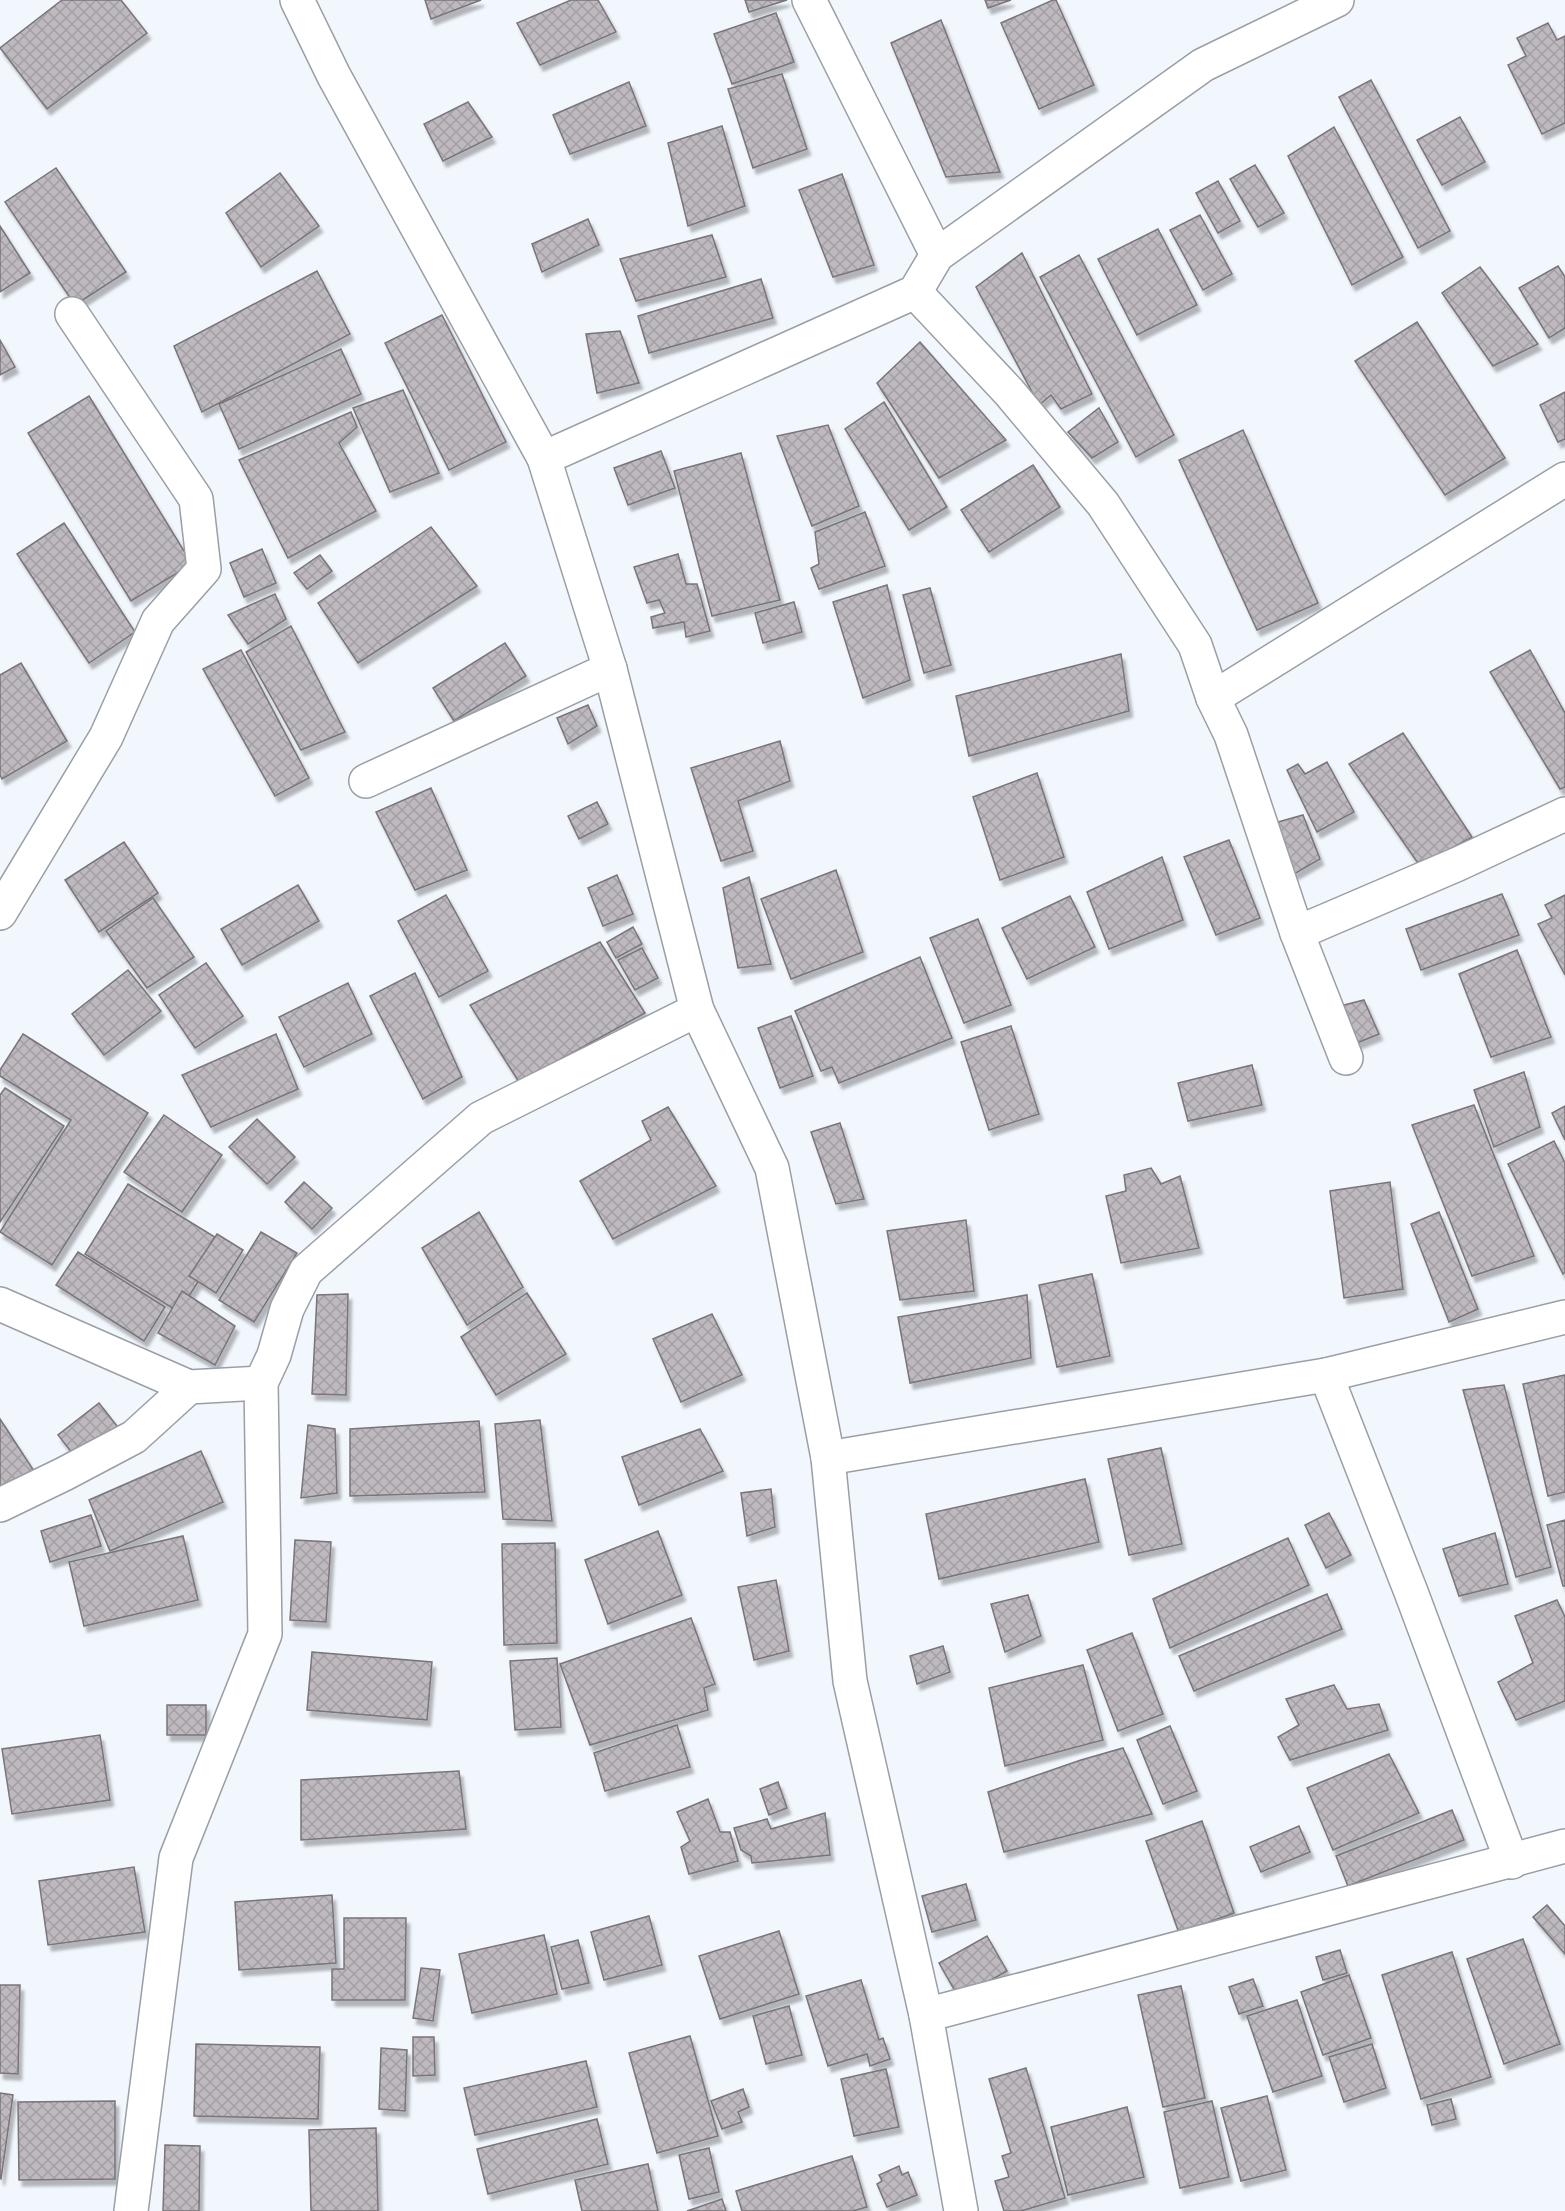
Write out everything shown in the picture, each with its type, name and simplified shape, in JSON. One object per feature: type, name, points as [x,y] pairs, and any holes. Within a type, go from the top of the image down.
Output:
[{"type":"street","points":[[297,0],[334,76],[544,458],[610,669],[697,1010],[772,1168],[828,1458],[850,1681],[926,2015],[961,2211]]},
{"type":"street","points":[[809,0],[937,255]]},
{"type":"street","points":[[544,458],[915,292],[937,255],[1203,65],[1336,0]]},
{"type":"street","points":[[915,292],[1009,392],[1103,504],[1195,645],[1213,698],[1231,735],[1297,933],[1346,1058]]},
{"type":"street","points":[[0,913],[106,737],[158,621],[204,569],[196,499],[72,314]]},
{"type":"street","points":[[1213,698],[1565,479]]},
{"type":"street","points":[[366,781],[610,669]]},
{"type":"street","points":[[1297,933],[1458,864],[1565,814]]},
{"type":"street","points":[[131,2211],[176,1858],[265,1634],[261,1383],[274,1355],[287,1309],[306,1271],[481,1118],[697,1010]]},
{"type":"street","points":[[0,1304],[189,1387],[261,1383]]},
{"type":"street","points":[[828,1458],[1326,1375],[1565,1317]]},
{"type":"street","points":[[1326,1375],[1411,1592],[1512,1862]]},
{"type":"street","points":[[0,1505],[134,1437],[189,1387]]},
{"type":"street","points":[[926,2015],[1512,1862],[1565,1846]]},
{"type":"building","points":[[62,0],[121,0],[147,33],[47,109],[0,48]]},
{"type":"building","points":[[425,0],[481,0],[431,19]]},
{"type":"building","points":[[571,0],[598,0],[616,32],[540,65],[517,23]]},
{"type":"building","points":[[745,0],[787,0],[749,12]]},
{"type":"building","points":[[985,0],[1011,0],[988,8]]},
{"type":"building","points":[[1056,0],[1094,85],[1039,109],[1001,23]]},
{"type":"building","points":[[776,13],[794,62],[732,84],[714,34]]},
{"type":"building","points":[[941,20],[1000,172],[946,177],[891,43]]},
{"type":"building","points":[[1548,23],[1557,40],[1565,36],[1565,123],[1542,134],[1508,65],[1526,56],[1517,38]]},
{"type":"building","points":[[782,74],[807,149],[753,168],[728,89]]},
{"type":"building","points":[[1371,80],[1450,231],[1418,248],[1339,97]]},
{"type":"building","points":[[629,82],[646,126],[570,154],[553,115]]},
{"type":"building","points":[[468,102],[492,137],[443,161],[424,124]]},
{"type":"building","points":[[1460,117],[1485,162],[1442,185],[1417,140]]},
{"type":"building","points":[[722,126],[745,206],[688,226],[668,143]]},
{"type":"building","points":[[1334,127],[1403,257],[1352,285],[1288,156]]},
{"type":"building","points":[[1255,165],[1284,213],[1258,227],[1230,179]]},
{"type":"building","points":[[56,168],[126,272],[75,305],[5,202]]},
{"type":"building","points":[[280,173],[319,226],[261,267],[226,213]]},
{"type":"building","points":[[842,174],[874,265],[833,277],[799,190]]},
{"type":"building","points":[[1218,181],[1240,221],[1218,233],[1196,193]]},
{"type":"building","points":[[1200,215],[1232,274],[1203,290],[1170,230]]},
{"type":"building","points":[[588,219],[599,245],[542,272],[532,244]]},
{"type":"building","points":[[0,226],[30,273],[0,292]]},
{"type":"building","points":[[1158,229],[1197,305],[1137,335],[1098,259]]},
{"type":"building","points":[[712,235],[726,277],[636,301],[620,259]]},
{"type":"building","points":[[1022,253],[1092,394],[1061,409],[1051,395],[1039,405],[976,287]]},
{"type":"building","points":[[1079,255],[1174,435],[1136,457],[1040,277]]},
{"type":"building","points":[[1558,266],[1565,277],[1565,328],[1549,338],[1519,288]]},
{"type":"building","points":[[1480,267],[1538,344],[1493,366],[1442,293]]},
{"type":"building","points":[[317,271],[350,334],[202,412],[174,346]]},
{"type":"building","points":[[761,279],[773,318],[649,353],[638,316]]},
{"type":"building","points":[[442,315],[506,442],[449,470],[385,343]]},
{"type":"building","points":[[1417,322],[1505,458],[1445,495],[1355,361]]},
{"type":"building","points":[[620,331],[639,383],[597,393],[586,334]]},
{"type":"building","points":[[0,340],[15,367],[0,375]]},
{"type":"building","points":[[920,342],[1006,440],[939,478],[877,383]]},
{"type":"building","points":[[341,349],[361,394],[239,449],[219,404]]},
{"type":"building","points":[[403,390],[439,473],[390,492],[353,408]]},
{"type":"building","points":[[1565,392],[1565,439],[1558,442],[1540,405]]},
{"type":"building","points":[[89,396],[192,564],[131,601],[28,433]]},
{"type":"building","points":[[884,402],[947,507],[909,530],[845,429]]},
{"type":"building","points":[[1099,408],[1118,442],[1092,458],[1068,432]]},
{"type":"building","points":[[351,412],[357,427],[339,443],[376,511],[288,558],[239,460]]},
{"type":"building","points":[[828,425],[859,506],[812,526],[777,436]]},
{"type":"building","points":[[1243,430],[1318,603],[1257,630],[1179,460]]},
{"type":"building","points":[[661,451],[675,488],[628,505],[614,468]]},
{"type":"building","points":[[741,453],[780,600],[712,616],[674,471]]},
{"type":"building","points":[[1033,465],[1060,507],[989,552],[961,510]]},
{"type":"building","points":[[865,512],[885,566],[819,589],[811,568],[819,564],[815,532]]},
{"type":"building","points":[[64,523],[135,632],[89,663],[17,554]]},
{"type":"building","points":[[431,527],[477,586],[358,663],[318,603]]},
{"type":"building","points":[[262,549],[276,583],[244,597],[230,563]]},
{"type":"building","points":[[678,554],[686,584],[697,584],[710,631],[686,637],[684,622],[653,628],[651,617],[665,613],[659,600],[647,603],[634,567]]},
{"type":"building","points":[[320,555],[332,571],[307,589],[294,573]]},
{"type":"building","points":[[887,585],[910,680],[863,698],[833,602]]},
{"type":"building","points":[[930,588],[951,665],[924,673],[903,595]]},
{"type":"building","points":[[275,594],[286,619],[248,644],[228,615]]},
{"type":"building","points":[[794,602],[802,632],[763,643],[755,613]]},
{"type":"building","points":[[291,626],[345,732],[301,750],[246,652]]},
{"type":"building","points":[[505,643],[526,676],[454,721],[433,688]]},
{"type":"building","points":[[241,650],[309,778],[275,796],[203,669]]},
{"type":"building","points":[[1530,650],[1565,713],[1565,787],[1560,789],[1490,672]]},
{"type":"building","points":[[1121,654],[1129,711],[969,756],[956,696]]},
{"type":"building","points":[[21,663],[67,741],[2,779],[0,775],[0,675]]},
{"type":"building","points":[[588,705],[597,726],[568,744],[557,718]]},
{"type":"building","points":[[1403,733],[1472,837],[1420,866],[1349,764]]},
{"type":"building","points":[[780,741],[790,781],[738,801],[753,851],[721,861],[691,768]]},
{"type":"building","points":[[1327,762],[1354,812],[1317,832],[1287,770],[1298,764],[1305,774]]},
{"type":"building","points":[[1037,773],[1064,857],[1000,880],[973,797]]},
{"type":"building","points":[[431,788],[467,870],[415,890],[376,812]]},
{"type":"building","points":[[597,802],[608,824],[579,839],[568,816]]},
{"type":"building","points":[[1303,815],[1320,859],[1294,874],[1271,824]]},
{"type":"building","points":[[1229,840],[1260,918],[1216,935],[1184,857]]},
{"type":"building","points":[[124,842],[158,893],[99,932],[65,880]]},
{"type":"building","points":[[1162,857],[1183,920],[1109,949],[1087,892]]},
{"type":"building","points":[[836,870],[863,952],[791,979],[761,899]]},
{"type":"building","points":[[617,875],[633,914],[603,926],[588,888]]},
{"type":"building","points":[[749,877],[771,964],[738,968],[723,888]]},
{"type":"building","points":[[298,885],[319,921],[242,965],[221,929]]},
{"type":"building","points":[[1502,894],[1519,935],[1421,970],[1406,929]]},
{"type":"building","points":[[446,895],[488,971],[439,997],[398,921]]},
{"type":"building","points":[[1565,895],[1565,975],[1538,924],[1552,918],[1545,905]]},
{"type":"building","points":[[1070,896],[1095,947],[1027,979],[1002,928]]},
{"type":"building","points":[[153,898],[194,957],[147,988],[106,931]]},
{"type":"building","points":[[978,919],[1011,1005],[964,1023],[930,938]]},
{"type":"building","points":[[633,927],[642,944],[616,958],[607,942]]},
{"type":"building","points":[[600,942],[645,1013],[519,1082],[470,1005]]},
{"type":"building","points":[[642,948],[658,978],[635,990],[618,960]]},
{"type":"building","points":[[1517,950],[1551,1037],[1491,1057],[1459,974]]},
{"type":"building","points":[[920,957],[952,1038],[839,1083],[832,1067],[821,1071],[795,1011]]},
{"type":"building","points":[[206,963],[243,1016],[195,1048],[159,995]]},
{"type":"building","points":[[128,970],[161,1011],[104,1055],[72,1014]]},
{"type":"building","points":[[415,973],[462,1077],[423,1099],[370,996]]},
{"type":"building","points":[[348,983],[372,1034],[304,1067],[279,1017]]},
{"type":"building","points":[[1364,1000],[1379,1034],[1352,1045],[1336,1007]]},
{"type":"building","points":[[791,1016],[813,1076],[780,1088],[758,1028]]},
{"type":"building","points":[[1011,1026],[1039,1114],[989,1130],[961,1042]]},
{"type":"building","points":[[23,1034],[148,1113],[52,1265],[0,1232],[71,1120],[0,1076],[0,1070]]},
{"type":"building","points":[[276,1034],[298,1089],[211,1127],[182,1075]]},
{"type":"building","points":[[1252,1065],[1262,1105],[1188,1121],[1178,1083]]},
{"type":"building","points":[[1524,1072],[1540,1127],[1494,1147],[1474,1090]]},
{"type":"building","points":[[5,1088],[64,1126],[0,1222],[0,1095]]},
{"type":"building","points":[[1474,1105],[1534,1256],[1472,1276],[1412,1125]]},
{"type":"building","points":[[1565,1106],[1565,1140],[1552,1113]]},
{"type":"building","points":[[668,1107],[716,1186],[613,1239],[580,1181],[651,1140],[642,1121]]},
{"type":"building","points":[[164,1115],[222,1155],[182,1212],[124,1172]]},
{"type":"building","points":[[257,1119],[295,1157],[267,1184],[229,1147]]},
{"type":"building","points":[[840,1123],[864,1199],[836,1204],[811,1132]]},
{"type":"building","points":[[1554,1141],[1565,1163],[1565,1272],[1563,1274],[1508,1164]]},
{"type":"building","points":[[1151,1168],[1161,1184],[1180,1176],[1199,1248],[1121,1263],[1106,1196],[1126,1191],[1124,1175]]},
{"type":"building","points":[[304,1182],[332,1208],[312,1229],[285,1202]]},
{"type":"building","points":[[1390,1182],[1403,1289],[1344,1298],[1330,1191]]},
{"type":"building","points":[[128,1184],[223,1242],[179,1312],[85,1254]]},
{"type":"building","points":[[479,1212],[523,1287],[467,1325],[422,1248]]},
{"type":"building","points":[[1439,1212],[1478,1309],[1449,1322],[1411,1224]]},
{"type":"building","points":[[966,1220],[974,1291],[900,1300],[887,1231]]},
{"type":"building","points":[[261,1232],[297,1253],[254,1322],[219,1300]]},
{"type":"building","points":[[217,1234],[243,1250],[216,1293],[189,1276]]},
{"type":"building","points":[[78,1252],[165,1307],[144,1341],[56,1285]]},
{"type":"building","points":[[1092,1274],[1110,1356],[1057,1367],[1039,1285]]},
{"type":"building","points":[[182,1291],[235,1326],[215,1365],[158,1333]]},
{"type":"building","points":[[527,1293],[566,1354],[496,1395],[461,1337]]},
{"type":"building","points":[[348,1294],[346,1395],[312,1394],[317,1295]]},
{"type":"building","points":[[1027,1295],[1031,1358],[910,1383],[898,1317]]},
{"type":"building","points":[[712,1314],[742,1375],[681,1402],[653,1339]]},
{"type":"building","points":[[1565,1375],[1565,1492],[1548,1496],[1523,1384]]},
{"type":"building","points":[[1504,1385],[1551,1567],[1516,1577],[1463,1390]]},
{"type":"building","points":[[99,1403],[121,1431],[80,1463],[58,1435]]},
{"type":"building","points":[[0,1419],[34,1471],[0,1493]]},
{"type":"building","points":[[540,1420],[552,1521],[503,1519],[495,1424]]},
{"type":"building","points":[[479,1421],[485,1492],[350,1496],[350,1429]]},
{"type":"building","points":[[308,1425],[335,1429],[337,1493],[301,1498]]},
{"type":"building","points":[[700,1429],[723,1471],[639,1505],[622,1457]]},
{"type":"building","points":[[1161,1448],[1182,1544],[1129,1555],[1108,1459]]},
{"type":"building","points":[[201,1451],[223,1502],[110,1551],[89,1500]]},
{"type":"building","points":[[1085,1479],[1099,1542],[939,1579],[926,1514]]},
{"type":"building","points":[[771,1489],[775,1527],[747,1536],[741,1493]]},
{"type":"building","points":[[1329,1513],[1351,1555],[1326,1568],[1305,1525]]},
{"type":"building","points":[[91,1515],[101,1546],[50,1562],[41,1531]]},
{"type":"building","points":[[1565,1520],[1565,1586],[1563,1586],[1547,1525]]},
{"type":"building","points":[[658,1531],[682,1595],[608,1624],[585,1560]]},
{"type":"building","points":[[1495,1533],[1508,1584],[1459,1596],[1443,1549]]},
{"type":"building","points":[[183,1536],[198,1600],[84,1626],[69,1562]]},
{"type":"building","points":[[1288,1538],[1309,1585],[1170,1648],[1153,1599]]},
{"type":"building","points":[[295,1540],[331,1542],[326,1622],[290,1620]]},
{"type":"building","points":[[555,1543],[557,1643],[504,1645],[502,1544]]},
{"type":"building","points":[[776,1580],[789,1651],[754,1660],[738,1587]]},
{"type":"building","points":[[1327,1594],[1342,1629],[1194,1691],[1179,1656]]},
{"type":"building","points":[[1028,1595],[1041,1636],[1005,1652],[991,1604]]},
{"type":"building","points":[[1557,1600],[1565,1617],[1565,1701],[1516,1720],[1498,1682],[1533,1663],[1515,1616]]},
{"type":"building","points":[[691,1618],[715,1684],[704,1688],[708,1710],[590,1745],[560,1664]]},
{"type":"building","points":[[1132,1633],[1163,1714],[1118,1731],[1087,1650]]},
{"type":"building","points":[[943,1646],[950,1672],[917,1684],[910,1656]]},
{"type":"building","points":[[312,1652],[432,1662],[427,1720],[307,1710]]},
{"type":"building","points":[[557,1658],[561,1727],[515,1730],[510,1661]]},
{"type":"building","points":[[1083,1665],[1103,1740],[1005,1766],[989,1688]]},
{"type":"building","points":[[1334,1685],[1347,1709],[1379,1704],[1388,1730],[1290,1760],[1278,1737],[1299,1725],[1286,1699]]},
{"type":"building","points":[[167,1705],[206,1705],[206,1735],[167,1735]]},
{"type":"building","points":[[677,1725],[690,1767],[605,1791],[594,1753]]},
{"type":"building","points":[[1170,1726],[1197,1791],[1163,1804],[1137,1740]]},
{"type":"building","points":[[100,1735],[110,1800],[12,1814],[2,1749]]},
{"type":"building","points":[[1123,1748],[1152,1814],[1004,1852],[988,1792]]},
{"type":"building","points":[[1389,1754],[1419,1813],[1333,1850],[1307,1788]]},
{"type":"building","points":[[459,1771],[466,1829],[301,1840],[301,1780]]},
{"type":"building","points":[[778,1782],[787,1808],[769,1815],[760,1789]]},
{"type":"building","points":[[708,1799],[720,1832],[730,1832],[738,1861],[689,1874],[681,1847],[690,1841],[677,1812]]},
{"type":"building","points":[[1452,1810],[1464,1840],[1348,1886],[1336,1856]]},
{"type":"building","points":[[825,1813],[830,1855],[752,1863],[751,1856],[741,1850],[734,1828],[767,1819],[771,1829]]},
{"type":"building","points":[[1202,1821],[1234,1913],[1179,1933],[1146,1841]]},
{"type":"building","points":[[1299,1826],[1310,1852],[1261,1872],[1250,1847]]},
{"type":"building","points":[[134,1867],[145,1932],[48,1945],[39,1881]]},
{"type":"building","points":[[966,1884],[976,1920],[932,1932],[922,1896]]},
{"type":"building","points":[[332,1895],[336,1963],[239,1970],[235,1902]]},
{"type":"building","points":[[1547,1905],[1565,1926],[1565,1954],[1533,1917]]},
{"type":"building","points":[[649,1916],[662,1965],[604,1980],[591,1932]]},
{"type":"building","points":[[344,1918],[406,1918],[405,2000],[332,2000],[332,1969],[344,1969]]},
{"type":"building","points":[[779,1931],[799,1994],[720,2019],[699,1956]]},
{"type":"building","points":[[544,1935],[557,1994],[472,2013],[459,1954]]},
{"type":"building","points":[[987,1936],[1007,1971],[959,1998],[939,1963]]},
{"type":"building","points":[[1523,1939],[1560,2044],[1504,2064],[1467,1959]]},
{"type":"building","points":[[578,1940],[589,1983],[562,1989],[551,1947]]},
{"type":"building","points":[[1340,1950],[1347,1973],[1323,1980],[1316,1957]]},
{"type":"building","points":[[1452,1952],[1491,2077],[1421,2099],[1382,1975]]},
{"type":"building","points":[[421,1968],[440,1970],[433,2021],[413,2018]]},
{"type":"building","points":[[1349,1975],[1371,2038],[1323,2055],[1301,1992]]},
{"type":"building","points":[[1253,1979],[1263,2006],[1239,2014],[1229,1987]]},
{"type":"building","points":[[861,1980],[879,2040],[883,2038],[890,2059],[870,2066],[867,2054],[828,2066],[806,1996]]},
{"type":"building","points":[[0,1985],[20,1985],[18,2074],[0,2073]]},
{"type":"building","points":[[1181,1986],[1205,2098],[1163,2107],[1138,1995]]},
{"type":"building","points":[[1297,2000],[1322,2076],[1273,2092],[1247,2016]]},
{"type":"building","points":[[789,2006],[802,2055],[766,2064],[753,2016]]},
{"type":"building","points":[[690,2036],[718,2136],[657,2153],[629,2053]]},
{"type":"building","points":[[413,2037],[434,2037],[435,2075],[413,2076]]},
{"type":"building","points":[[196,2044],[320,2047],[318,2119],[194,2116]]},
{"type":"building","points":[[1372,2044],[1386,2088],[1344,2102],[1329,2057]]},
{"type":"building","points":[[381,2048],[407,2050],[405,2111],[379,2109]]},
{"type":"building","points":[[586,2061],[597,2107],[475,2135],[464,2088]]},
{"type":"building","points":[[1026,2068],[1065,2198],[1021,2211],[1004,2211],[995,2181],[1009,2177],[1002,2156],[1011,2153],[989,2079]]},
{"type":"building","points":[[886,2069],[899,2127],[854,2136],[841,2079]]},
{"type":"building","points":[[743,2089],[749,2107],[738,2112],[742,2122],[722,2129],[711,2101]]},
{"type":"building","points":[[0,2093],[13,2095],[1,2179],[0,2178]]},
{"type":"building","points":[[1267,2096],[1286,2170],[1241,2181],[1221,2108]]},
{"type":"building","points":[[1451,2099],[1456,2119],[1432,2125],[1427,2105]]},
{"type":"building","points":[[115,2101],[115,2179],[19,2180],[18,2102]]},
{"type":"building","points":[[1212,2101],[1229,2177],[1180,2188],[1164,2112]]},
{"type":"building","points":[[1127,2107],[1144,2177],[1068,2195],[1051,2127]]},
{"type":"building","points":[[597,2119],[608,2164],[488,2194],[477,2149]]},
{"type":"building","points":[[376,2128],[378,2211],[311,2211],[309,2130]]},
{"type":"building","points":[[165,2145],[200,2146],[199,2211],[163,2211]]},
{"type":"building","points":[[709,2148],[719,2192],[689,2199],[679,2155]]},
{"type":"building","points":[[852,2156],[867,2207],[853,2211],[742,2211],[736,2191]]},
{"type":"building","points":[[648,2164],[658,2211],[582,2211],[575,2180]]},
{"type":"building","points":[[899,2166],[902,2175],[908,2172],[917,2195],[887,2207],[877,2184],[882,2181],[879,2175]]},
{"type":"building","points":[[722,2199],[726,2211],[687,2211]]}]
